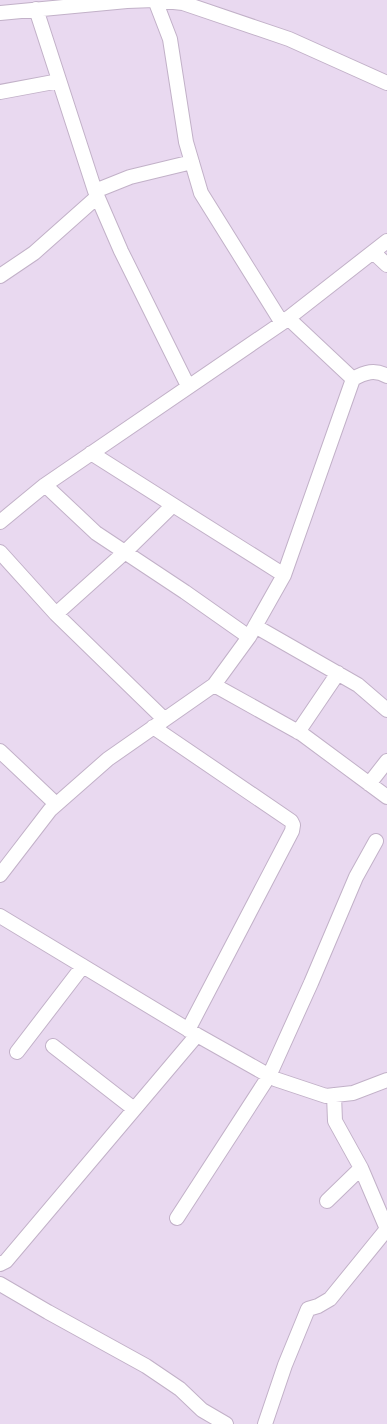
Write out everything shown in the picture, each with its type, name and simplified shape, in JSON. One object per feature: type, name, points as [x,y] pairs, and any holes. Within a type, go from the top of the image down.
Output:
[{"type":"street","points":[[155,0],[170,39],[186,142],[201,193],[285,320],[353,378]]},
{"type":"street","points":[[0,12],[27,7],[155,0],[183,3],[289,39],[387,83]]},
{"type":"street","points":[[27,7],[59,81],[96,194],[121,251],[188,386]]},
{"type":"street","points":[[0,92],[59,81]]},
{"type":"street","points":[[0,276],[34,253],[96,194],[130,177],[192,162]]},
{"type":"street","points":[[0,522],[45,484],[285,320],[387,241]]},
{"type":"street","points":[[373,252],[387,265]]},
{"type":"street","points":[[0,875],[56,804],[108,759],[214,685],[252,632],[284,576],[353,378],[364,372],[379,371],[387,376]]},
{"type":"street","points":[[91,453],[284,576]]},
{"type":"street","points":[[45,484],[96,533],[252,632],[338,673],[358,685],[387,710]]},
{"type":"street","points":[[56,614],[125,552],[173,505]]},
{"type":"street","points":[[0,552],[158,723],[291,821],[293,825],[292,831],[192,1032],[134,1109],[6,1262],[0,1264]]},
{"type":"street","points":[[298,732],[338,673]]},
{"type":"street","points":[[214,685],[298,732],[387,796]]},
{"type":"street","points":[[0,750],[56,804]]},
{"type":"street","points":[[369,784],[387,761]]},
{"type":"street","points":[[177,1218],[269,1076],[356,877],[376,841]]},
{"type":"street","points":[[0,916],[192,1032],[275,1079],[326,1096],[353,1093],[387,1080]]},
{"type":"street","points":[[16,1052],[83,966]]},
{"type":"street","points":[[54,1046],[134,1109]]},
{"type":"street","points":[[265,1424],[285,1364],[308,1308],[318,1306],[330,1299],[387,1228],[360,1168],[335,1121],[334,1095]]},
{"type":"street","points":[[327,1201],[360,1168]]},
{"type":"street","points":[[0,1284],[146,1366],[180,1389],[202,1410],[226,1424]]}]
